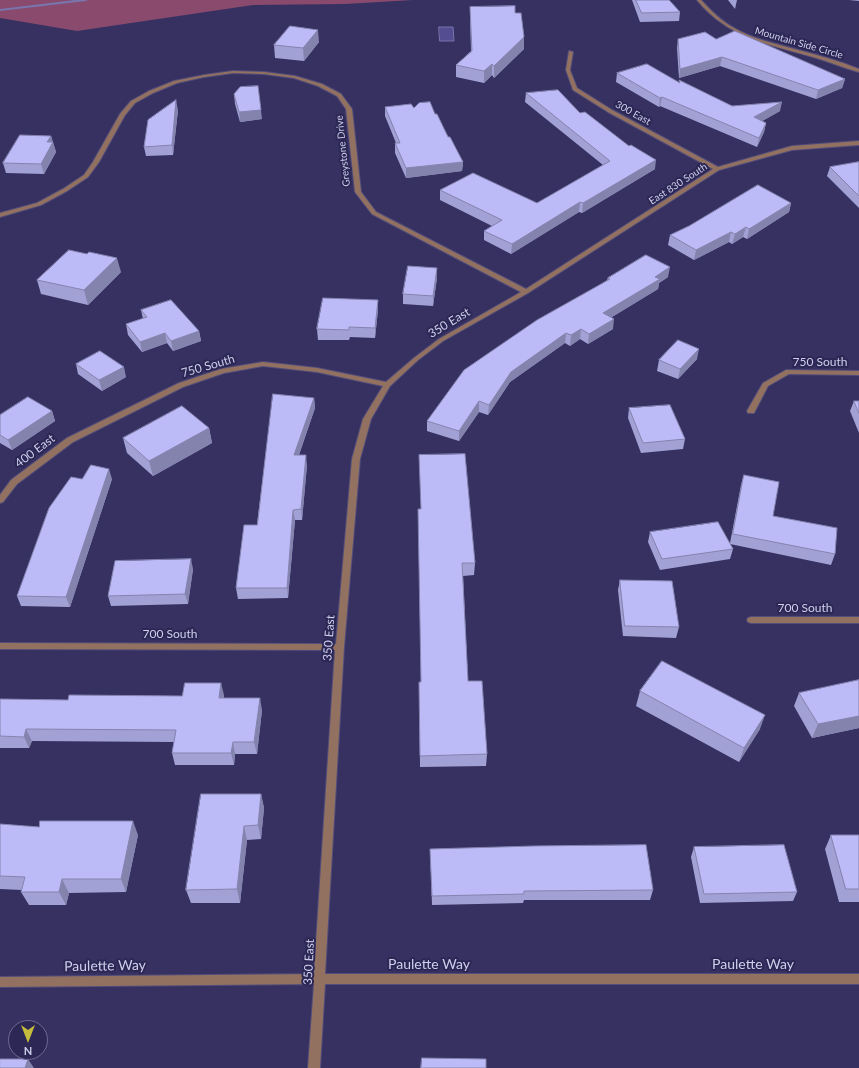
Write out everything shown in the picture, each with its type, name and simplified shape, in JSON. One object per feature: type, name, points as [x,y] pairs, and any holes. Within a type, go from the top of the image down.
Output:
[{"type":"street","name":"Mountain Side Circle","points":[[699,0],[709,13],[740,34],[762,42],[842,64],[859,71]]},
{"type":"street","name":"300 East","points":[[571,52],[568,70],[575,89],[610,112],[717,169]]},
{"type":"street","name":"Greystone Drive","points":[[0,215],[38,204],[65,190],[86,176],[96,162],[123,114],[133,102],[151,92],[176,82],[233,72],[264,73],[295,77],[320,85],[339,95],[348,109],[358,192],[374,213],[526,292]]},
{"type":"street","name":"East 830 South","points":[[526,292],[717,169],[792,148],[859,143]]},
{"type":"street","name":"350 East","points":[[314,1068],[340,647],[356,459],[367,419],[387,385],[416,359],[441,340],[526,292]]},
{"type":"street","name":"750 South","points":[[70,440],[181,385],[223,370],[263,364],[318,370],[387,385]]},
{"type":"street","name":"750 South","points":[[751,411],[765,385],[788,372],[859,373]]},
{"type":"street","name":"400 East","points":[[0,500],[14,482],[70,440]]},
{"type":"street","name":"700 South","points":[[751,620],[859,620]]},
{"type":"street","name":"700 South","points":[[0,646],[340,647]]},
{"type":"street","name":"Paulette Way","points":[[0,982],[320,979],[859,979]]},
{"type":"shaded area","points":[[0,0],[413,0],[345,4],[253,5],[77,31],[0,18]]},
{"type":"shaded area","points":[[439,27],[453,27],[454,41],[440,41]]},
{"type":"building","points":[[636,0],[669,0],[680,12],[642,13]]},
{"type":"building","points":[[515,6],[515,13],[521,13],[524,37],[494,66],[492,64],[484,71],[456,65],[472,51],[470,7]]},
{"type":"building","points":[[290,26],[318,30],[303,48],[274,45]]},
{"type":"building","points":[[735,31],[845,79],[818,90],[722,57],[680,69],[678,39],[705,32],[716,39]]},
{"type":"building","points":[[647,64],[680,83],[679,80],[732,106],[782,102],[754,117],[766,123],[759,138],[662,97],[660,98],[617,73]]},
{"type":"building","points":[[258,86],[261,110],[239,112],[234,94],[240,87]]},
{"type":"building","points":[[558,90],[580,113],[585,112],[629,146],[631,145],[656,160],[583,203],[580,202],[512,244],[484,231],[502,220],[440,190],[473,173],[537,203],[610,161],[526,93]]},
{"type":"building","points":[[176,100],[172,145],[144,147],[148,120]]},
{"type":"building","points":[[430,102],[435,114],[437,114],[448,137],[450,137],[463,162],[406,168],[395,143],[400,143],[385,107],[411,104],[414,108],[419,103]]},
{"type":"building","points":[[20,135],[51,136],[47,142],[53,142],[41,164],[3,163]]},
{"type":"building","points":[[859,162],[859,196],[830,167]]},
{"type":"building","points":[[758,185],[791,203],[749,229],[746,227],[735,234],[731,232],[696,250],[670,235],[689,226]]},
{"type":"building","points":[[69,250],[87,254],[89,252],[117,258],[84,290],[37,280]]},
{"type":"building","points":[[646,255],[670,267],[655,277],[660,279],[603,313],[614,319],[589,334],[581,329],[571,335],[566,333],[511,372],[489,405],[479,401],[459,431],[427,421],[464,370],[537,320],[610,279],[608,278]]},
{"type":"building","points":[[408,266],[437,268],[433,296],[403,294]]},
{"type":"building","points":[[323,298],[378,300],[375,328],[349,327],[349,330],[317,329]]},
{"type":"building","points":[[171,300],[199,331],[171,341],[165,333],[140,342],[126,324],[147,317],[141,310]]},
{"type":"building","points":[[678,340],[699,349],[680,369],[659,360]]},
{"type":"building","points":[[100,351],[124,367],[99,380],[76,364]]},
{"type":"building","points":[[273,394],[314,398],[294,455],[306,455],[301,509],[293,510],[287,588],[236,588],[244,525],[257,525]]},
{"type":"building","points":[[28,397],[52,411],[8,440],[0,435],[0,415]]},
{"type":"building","points":[[854,401],[859,401],[859,413]]},
{"type":"building","points":[[670,405],[685,439],[643,443],[629,408]]},
{"type":"building","points":[[182,406],[209,428],[149,461],[123,438]]},
{"type":"building","points":[[465,454],[475,563],[462,563],[468,681],[482,681],[487,754],[420,756],[419,682],[421,682],[418,509],[421,509],[419,455]]},
{"type":"building","points":[[91,465],[109,469],[66,597],[17,596],[49,508],[71,477],[82,479]]},
{"type":"building","points":[[744,475],[779,482],[773,516],[837,528],[835,554],[733,534]]},
{"type":"building","points":[[718,522],[733,549],[662,559],[650,532]]},
{"type":"building","points":[[191,559],[185,594],[108,596],[115,561]]},
{"type":"building","points":[[620,580],[672,581],[679,627],[625,626]]},
{"type":"building","points":[[662,661],[765,715],[744,748],[640,691]]},
{"type":"building","points":[[859,680],[859,716],[818,724],[799,693]]},
{"type":"building","points":[[185,683],[221,683],[219,698],[260,698],[254,742],[233,742],[231,753],[172,753],[176,730],[26,729],[24,737],[0,736],[0,699],[68,700],[69,695],[182,696]]},
{"type":"building","points":[[201,794],[261,794],[258,825],[244,826],[237,889],[186,890]]},
{"type":"building","points":[[40,821],[133,821],[121,879],[62,879],[59,892],[21,892],[25,877],[0,876],[0,824],[39,827]]},
{"type":"building","points":[[831,835],[859,835],[859,889],[846,889]]},
{"type":"building","points":[[646,845],[653,890],[524,891],[524,894],[432,896],[430,849]]},
{"type":"building","points":[[784,845],[797,892],[704,894],[694,847]]},
{"type":"building","points":[[422,1058],[486,1059],[486,1068],[421,1068]]},
{"type":"building","points":[[0,1059],[28,1060],[25,1068],[0,1068]]},
{"type":"waterway","points":[[0,10],[86,0]]}]
